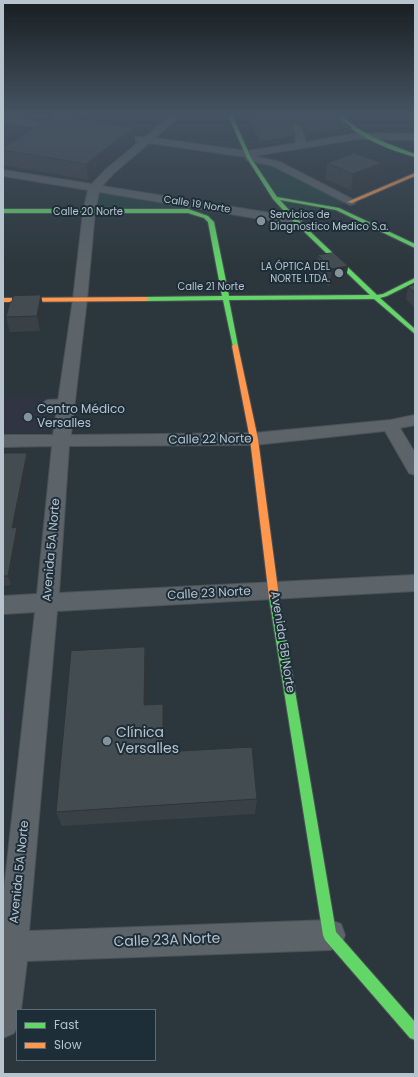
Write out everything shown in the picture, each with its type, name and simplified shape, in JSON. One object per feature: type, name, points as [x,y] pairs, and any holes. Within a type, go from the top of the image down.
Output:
[{"type":"street","points":[[94,188],[117,165]]},
{"type":"street","points":[[254,165],[275,198],[296,221],[415,332]]},
{"type":"street","points":[[278,165],[363,208]]},
{"type":"street","name":"Calle 19 Norte","points":[[3,173],[94,188],[173,206],[260,215],[296,221]]},
{"type":"street","points":[[350,202],[415,174]]},
{"type":"street","name":"Avenida 5A Norte","points":[[3,1022],[8,946],[47,603],[61,441],[57,402],[80,299],[89,212],[94,188]]},
{"type":"street","points":[[275,198],[337,209],[415,246]]},
{"type":"street","name":"Calle 20 Norte","points":[[3,211],[89,212],[173,206],[206,217],[211,222]]},
{"type":"street","points":[[211,222],[229,216],[260,215]]},
{"type":"street","name":"Avenida 5B Norte","points":[[211,222],[254,439],[274,590],[330,935]]},
{"type":"street","name":"Calle 21 Norte","points":[[3,300],[376,297],[385,295],[415,280]]},
{"type":"street","name":"Calle 22 Norte","points":[[3,441],[254,439],[390,425],[415,420]]},
{"type":"street","points":[[390,425],[415,469]]},
{"type":"street","name":"Calle 23 Norte","points":[[3,605],[415,583]]},
{"type":"street","points":[[330,935],[415,1032]]},
{"type":"street","name":"Calle 23A Norte","points":[[8,946],[330,935]]},
{"type":"shaded area","name":"Centro Médico Versalles","points":[[56,396],[50,431],[3,431],[3,397]]},
{"type":"shaded area","points":[[11,710],[7,740],[3,775],[3,711]]},
{"type":"green space","points":[[254,165],[278,165],[350,202],[329,207],[337,209],[298,223]]},
{"type":"green space","points":[[94,188],[183,205],[179,209],[89,212]]},
{"type":"building","points":[[332,165],[375,165],[353,174]]},
{"type":"building","points":[[334,253],[348,266],[332,269],[318,255]]},
{"type":"building","points":[[415,284],[415,293],[408,287]]},
{"type":"building","points":[[41,295],[37,316],[6,317],[13,296]]},
{"type":"building","points":[[3,453],[27,453],[12,528],[17,527],[8,576],[3,576]]},
{"type":"building","name":"Clínica Versalles","points":[[145,647],[144,705],[163,704],[163,752],[252,747],[257,799],[56,812],[71,651]]},
{"type":"traffic: fast","points":[[254,165],[275,198],[296,221],[381,302],[415,332]]},
{"type":"traffic: fast","points":[[275,198],[337,209],[415,246]]},
{"type":"traffic: fast","points":[[3,211],[188,211],[206,217],[211,222],[235,346]]},
{"type":"traffic: fast","points":[[146,299],[376,297],[385,295],[415,280]]},
{"type":"traffic: fast","points":[[274,597],[330,935],[415,1033]]},
{"type":"traffic: slow","points":[[350,202],[415,174]]},
{"type":"traffic: slow","points":[[3,300],[146,299]]},
{"type":"traffic: slow","points":[[235,346],[254,439],[274,597]]},
{"type":"place","name":"Servicios de Diagnostico Medico S.a.","points":[[261,221]]},
{"type":"place","name":"LA ÓPTICA DEL NORTE LTDA.","points":[[339,273]]},
{"type":"place","name":"Centro Médico Versalles","points":[[28,417]]},
{"type":"place","name":"Clínica Versalles","points":[[107,741]]}]
